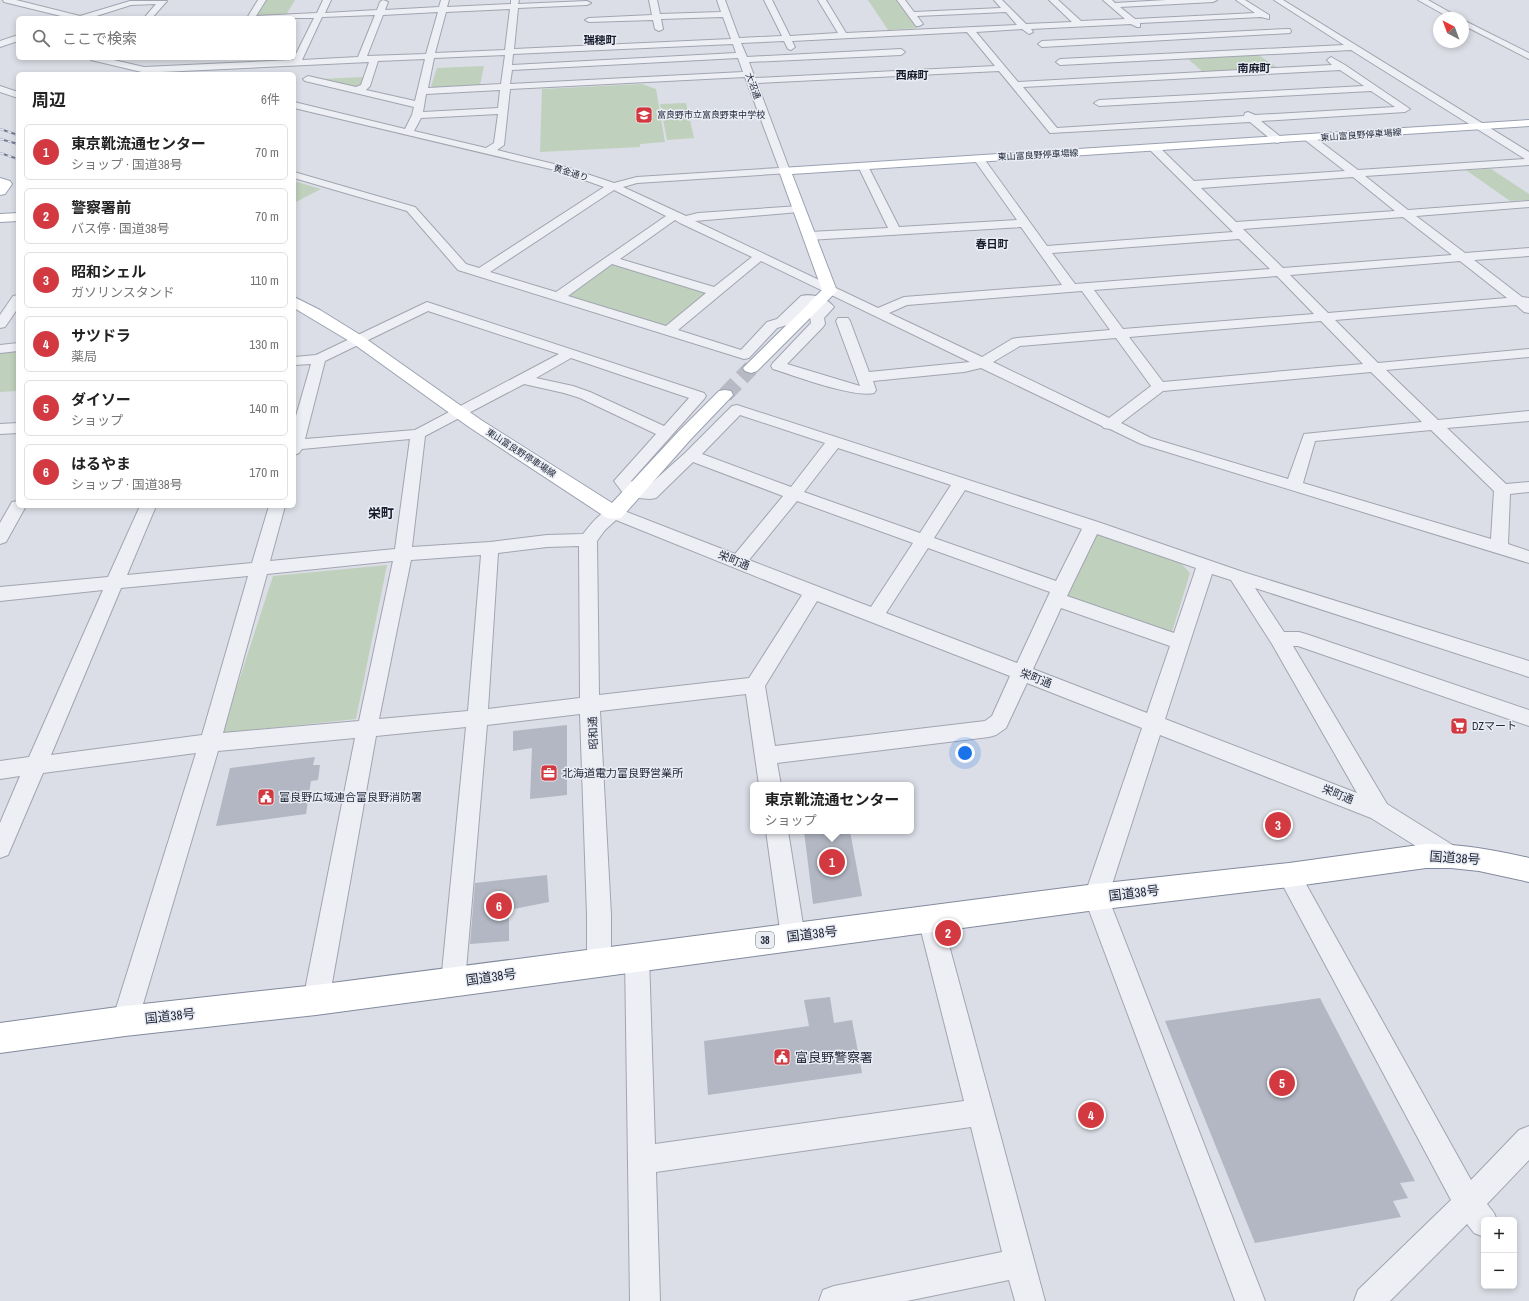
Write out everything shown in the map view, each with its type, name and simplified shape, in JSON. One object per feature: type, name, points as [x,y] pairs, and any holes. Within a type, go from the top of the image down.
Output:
[{"type":"main road","name":"東山富良野停車場線","points":[[785,171],[1529,123]]},
{"type":"main road","points":[[751,368],[824,296],[809,236],[785,171]]},
{"type":"main road","points":[[0,182],[6,184],[0,190]]},
{"type":"main road","points":[[0,218],[16,217]]},
{"type":"main road","name":"東山富良野停車場線","points":[[296,303],[356,340],[460,413],[614,513]]},
{"type":"main road","points":[[614,513],[685,435],[726,395]]},
{"type":"main road","name":"国道38号","points":[[0,1038],[125,1021],[316,1000],[637,956],[1096,897],[1289,874],[1382,860],[1426,856],[1451,856],[1479,859],[1529,870]]},
{"type":"street","points":[[7,0],[72,16]]},
{"type":"street","points":[[119,0],[130,3]]},
{"type":"street","points":[[87,16],[130,3],[163,0]]},
{"type":"street","points":[[150,16],[163,0]]},
{"type":"street","points":[[252,16],[262,0]]},
{"type":"street","points":[[296,62],[327,0]]},
{"type":"street","points":[[362,59],[384,0]]},
{"type":"street","points":[[408,133],[418,110],[430,56],[444,9],[445,0]]},
{"type":"street","points":[[653,0],[669,78]]},
{"type":"street","name":"大沼通","points":[[721,0],[785,171]]},
{"type":"street","points":[[768,0],[796,58]]},
{"type":"street","points":[[822,0],[843,35]]},
{"type":"street","points":[[901,0],[925,31]]},
{"type":"street","points":[[998,0],[1123,127]]},
{"type":"street","points":[[1053,0],[1079,24]]},
{"type":"street","points":[[1110,2],[1213,0]]},
{"type":"street","points":[[969,29],[1054,131],[1253,120],[1405,109],[1240,0]]},
{"type":"street","points":[[1278,0],[1529,157]]},
{"type":"street","points":[[1422,0],[1445,12]]},
{"type":"street","points":[[296,17],[444,9],[515,3],[587,1],[589,24],[726,14]]},
{"type":"street","points":[[1110,2],[1278,140]]},
{"type":"street","points":[[487,151],[499,145],[515,3]]},
{"type":"street","points":[[912,14],[1008,10]]},
{"type":"street","points":[[144,70],[248,61],[274,63],[430,56],[590,44],[663,44],[1263,15]]},
{"type":"street","points":[[1469,25],[1529,56]]},
{"type":"street","points":[[887,33],[915,73]]},
{"type":"street","points":[[0,34],[16,38]]},
{"type":"street","points":[[1042,44],[1154,38],[1294,35]]},
{"type":"street","points":[[0,44],[16,39]]},
{"type":"street","points":[[590,44],[594,82]]},
{"type":"street","points":[[1055,58],[1175,56],[1352,47]]},
{"type":"street","points":[[357,91],[365,86],[375,58]]},
{"type":"street","points":[[507,68],[665,59],[743,58],[796,58],[826,67],[915,73],[1001,68]]},
{"type":"street","points":[[423,90],[669,78],[750,78],[904,58]]},
{"type":"street","points":[[111,60],[154,72]]},
{"type":"street","points":[[297,84],[324,72],[329,60]]},
{"type":"street","points":[[263,72],[270,69],[274,63]]},
{"type":"street","points":[[1016,85],[1342,67]]},
{"type":"street","points":[[308,79],[357,91],[418,110],[502,111]]},
{"type":"street","points":[[1094,98],[1225,96],[1373,88]]},
{"type":"street","points":[[0,90],[16,94]]},
{"type":"street","name":"黄金通り","points":[[296,105],[562,169],[612,186],[759,257],[824,296],[878,313],[1146,442],[1529,557]]},
{"type":"street","points":[[1309,138],[1462,257],[1526,303]]},
{"type":"street","points":[[1154,148],[1374,367],[1502,490],[1529,488]]},
{"type":"street","points":[[978,158],[1071,288]]},
{"type":"street","points":[[1191,185],[1529,162]]},
{"type":"street","points":[[863,166],[895,231]]},
{"type":"street","points":[[480,273],[612,186],[637,180],[785,171]]},
{"type":"street","points":[[296,176],[411,209],[462,267],[744,355],[772,325],[782,322],[806,299],[824,296],[827,307],[817,317],[818,324],[778,366],[859,390],[869,390],[843,321]]},
{"type":"street","points":[[1233,226],[1529,204]]},
{"type":"street","points":[[684,221],[698,216],[798,209]]},
{"type":"street","points":[[558,297],[673,216]]},
{"type":"street","points":[[809,236],[1024,223]]},
{"type":"street","points":[[1044,250],[1242,235]]},
{"type":"street","points":[[878,313],[904,301],[1529,252]]},
{"type":"street","points":[[668,331],[759,257]]},
{"type":"street","points":[[612,260],[715,292]]},
{"type":"street","points":[[1085,287],[1159,387]]},
{"type":"street","points":[[865,377],[964,368],[982,363],[1016,342],[1323,316],[1526,303]]},
{"type":"street","points":[[296,361],[319,359],[427,306],[700,396],[622,481],[632,494],[650,494],[691,456],[737,409],[961,482],[1237,576],[1529,668]]},
{"type":"street","points":[[0,324],[12,307]]},
{"type":"street","points":[[0,349],[16,347]]},
{"type":"street","points":[[296,447],[418,434],[571,353]]},
{"type":"street","points":[[1109,424],[1159,387],[1529,353]]},
{"type":"street","points":[[296,440],[319,359]]},
{"type":"street","points":[[521,380],[585,395],[667,433]]},
{"type":"street","points":[[1294,487],[1309,437],[1529,416]]},
{"type":"street","points":[[0,430],[16,428]]},
{"type":"street","points":[[316,1000],[367,729],[403,554],[418,434]]},
{"type":"street","points":[[738,562],[835,441]]},
{"type":"street","points":[[691,456],[794,494],[924,539],[1181,643]]},
{"type":"street","points":[[874,616],[961,482]]},
{"type":"street","points":[[1499,548],[1502,490]]},
{"type":"street","points":[[0,538],[17,508]]},
{"type":"street","points":[[0,848],[147,508]]},
{"type":"street","points":[[125,1021],[210,744],[277,508]]},
{"type":"street","points":[[0,594],[259,570],[403,554],[490,548],[548,541],[588,540],[599,526],[614,513]]},
{"type":"street","name":"栄町通","points":[[614,513],[874,616],[1379,811],[1451,856]]},
{"type":"street","points":[[766,756],[989,728],[999,722],[1058,594],[1092,526]]},
{"type":"street","name":"昭和通","points":[[588,540],[590,682],[599,915],[599,962]]},
{"type":"street","points":[[453,982],[477,718],[490,548]]},
{"type":"street","points":[[1206,565],[1096,897],[1250,1301]]},
{"type":"street","points":[[1237,576],[1279,638],[1379,811]]},
{"type":"street","points":[[770,782],[755,685],[813,592]]},
{"type":"street","points":[[1279,638],[1299,639],[1529,718]]},
{"type":"street","points":[[0,770],[210,744],[477,718],[755,685]]},
{"type":"street","points":[[777,834],[793,937]]},
{"type":"street","points":[[1289,874],[1476,1213]]},
{"type":"street","points":[[930,919],[1030,1301]]},
{"type":"street","points":[[637,956],[645,1301]]},
{"type":"street","points":[[642,1160],[980,1112]]},
{"type":"street","points":[[1369,1301],[1476,1213],[1529,1140]]},
{"type":"street","points":[[834,1301],[1019,1263]]},
{"type":"green space","points":[[265,0],[295,0],[286,15],[256,16]]},
{"type":"green space","points":[[868,0],[896,0],[918,28],[888,30]]},
{"type":"green space","points":[[1257,54],[1279,69],[1204,73],[1187,58]]},
{"type":"green space","points":[[484,66],[480,85],[436,88],[431,86],[437,68]]},
{"type":"green space","points":[[363,77],[361,86],[353,87],[321,79]]},
{"type":"green space","points":[[642,84],[656,89],[665,142],[640,144],[640,147],[540,152],[542,89]]},
{"type":"green space","points":[[686,103],[694,138],[667,140],[660,104]]},
{"type":"green space","points":[[1491,169],[1529,194],[1529,200],[1510,201],[1466,170]]},
{"type":"green space","points":[[296,182],[321,189],[296,202]]},
{"type":"green space","points":[[611,264],[707,293],[666,327],[568,296]]},
{"type":"green space","points":[[16,350],[16,391],[0,392],[0,352]]},
{"type":"green space","points":[[1097,532],[1178,560],[1190,573],[1171,635],[1065,597]]},
{"type":"green space","points":[[387,565],[356,719],[222,733],[273,576]]},
{"type":"building","name":"北海道電力富良野営業所","points":[[567,725],[567,795],[530,799],[532,748],[513,751],[513,731]]},
{"type":"building","name":"富良野広域連合富良野消防署","points":[[315,757],[313,765],[320,765],[318,780],[311,781],[306,814],[216,826],[230,768]]},
{"type":"building","points":[[804,834],[851,834],[862,896],[813,904]]},
{"type":"building","points":[[547,875],[549,902],[509,910],[509,941],[470,944],[475,883]]},
{"type":"building","name":"富良野警察署","points":[[830,997],[834,1023],[852,1020],[862,1073],[708,1095],[704,1041],[809,1026],[804,1000]]},
{"type":"building","points":[[1320,998],[1415,1181],[1400,1183],[1408,1198],[1393,1201],[1401,1217],[1255,1243],[1165,1021]]},
{"type":"tunnel","points":[[725,395],[751,368]]},
{"type":"railway","points":[[0,129],[16,134]]},
{"type":"railway","points":[[0,139],[16,143]]},
{"type":"railway","points":[[0,153],[16,158]]},
{"type":"place","name":"富良野市立富良野東中学校","points":[[644,115]]},
{"type":"place","name":"DZマート","points":[[1459,726]]},
{"type":"place","name":"北海道電力富良野営業所","points":[[549,773]]},
{"type":"place","name":"富良野広域連合富良野消防署","points":[[266,797]]},
{"type":"place","name":"昭和シェル","points":[[1278,825]]},
{"type":"place","name":"東京靴流通センター","points":[[832,862]]},
{"type":"place","name":"はるやま","points":[[499,906]]},
{"type":"place","name":"警察署前","points":[[948,933]]},
{"type":"place","name":"富良野警察署","points":[[782,1057]]},
{"type":"place","name":"ダイソー","points":[[1282,1083]]},
{"type":"place","name":"サツドラ","points":[[1091,1115]]},
{"type":"district","name":"瑞穂町","points":[[600,40]]},
{"type":"district","name":"南麻町","points":[[1254,68]]},
{"type":"district","name":"西麻町","points":[[912,75]]},
{"type":"district","name":"春日町","points":[[992,244]]},
{"type":"district","name":"栄町","points":[[381,513]]}]
